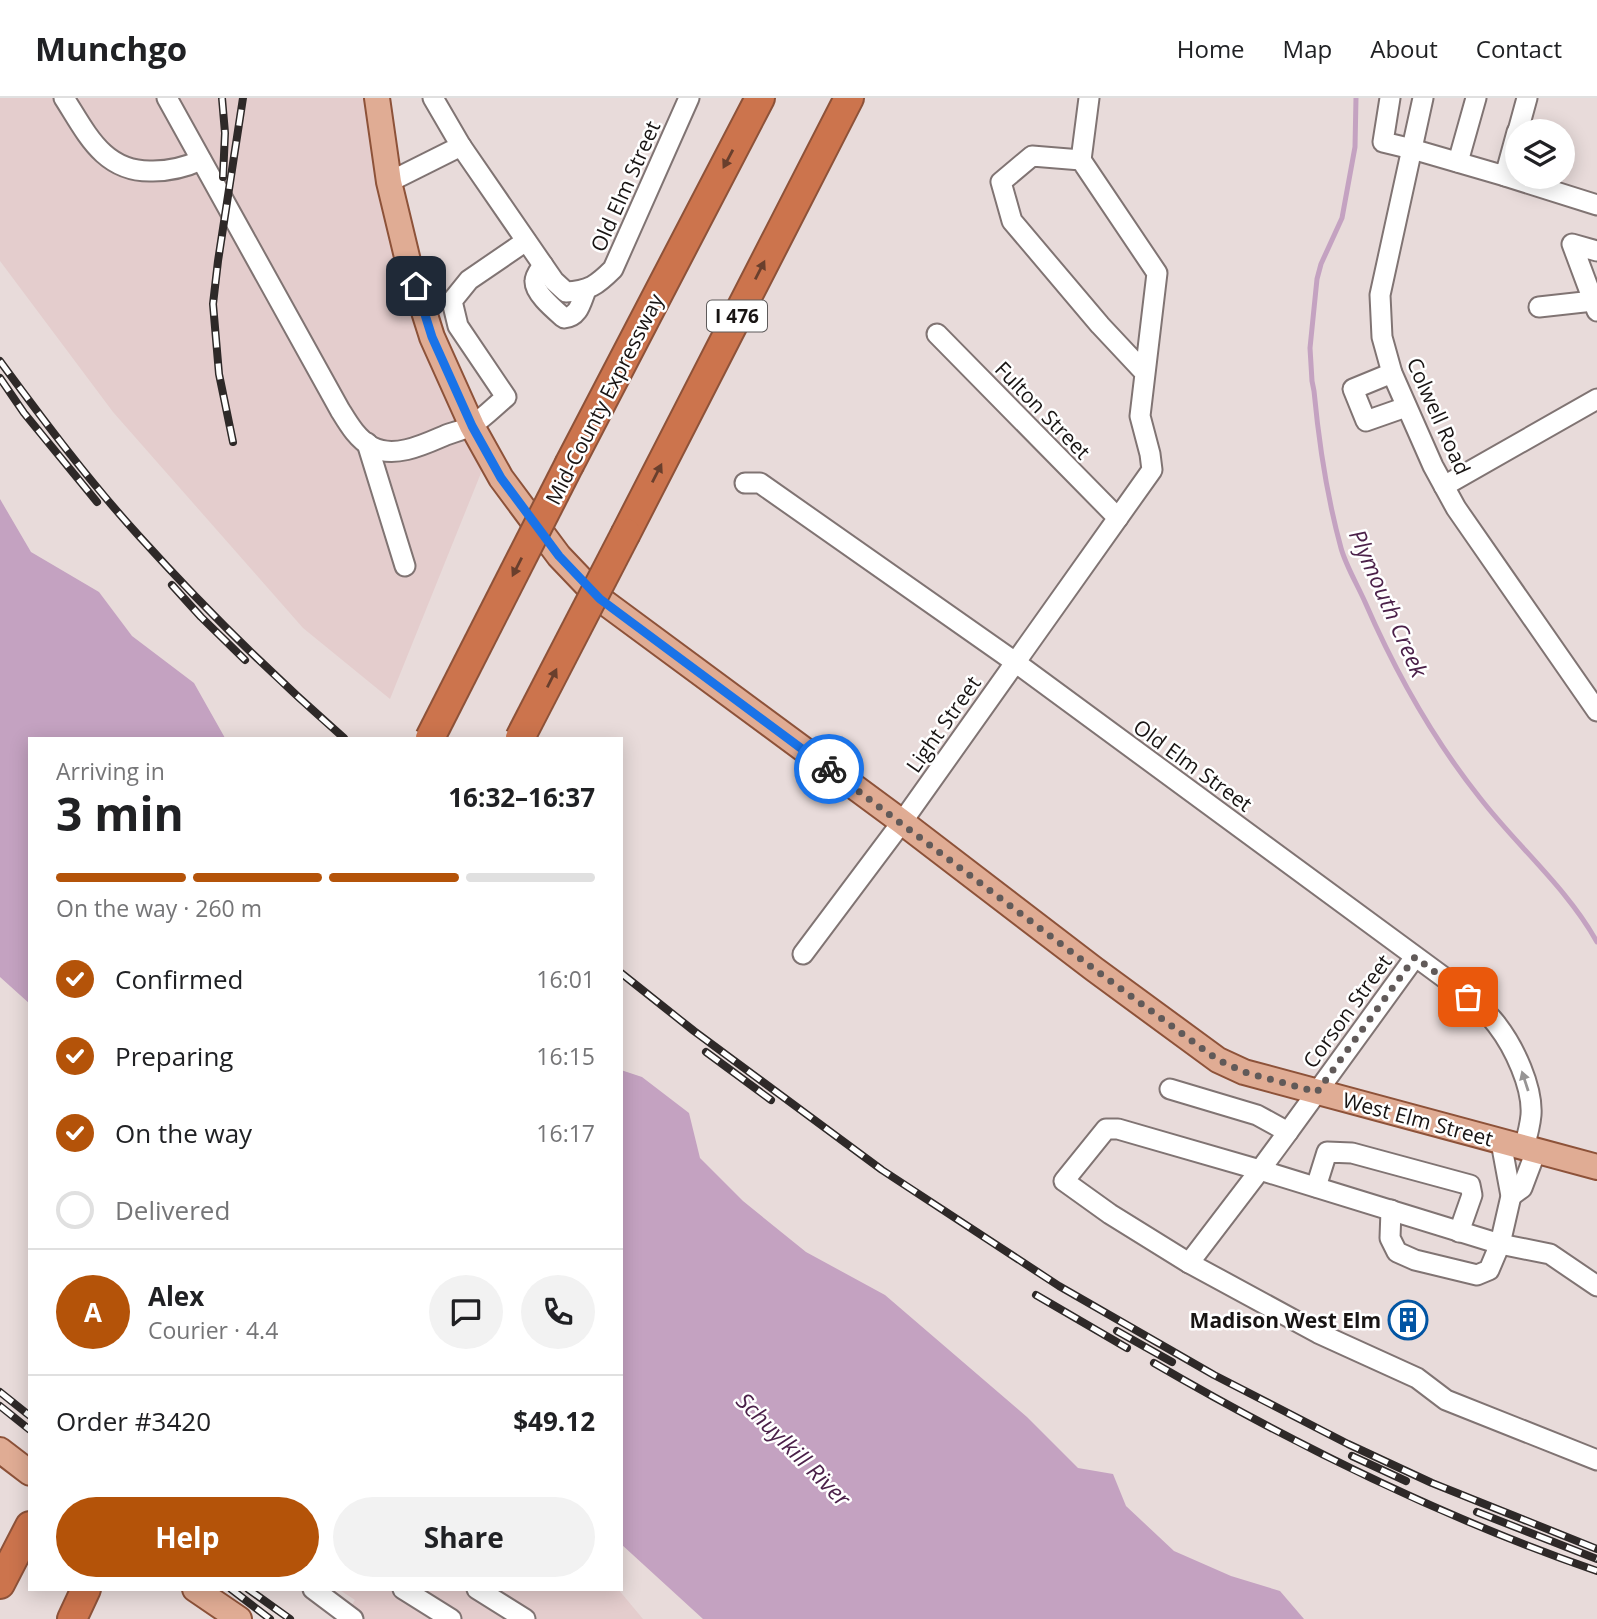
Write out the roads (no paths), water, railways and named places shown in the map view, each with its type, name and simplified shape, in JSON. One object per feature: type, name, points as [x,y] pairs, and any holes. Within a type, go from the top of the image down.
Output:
[{"type":"highway","name":"Mid-County Expressway","points":[[431,737],[760,98]]},
{"type":"highway","name":"I 476","points":[[521,737],[849,98]]},
{"type":"highway","points":[[0,1584],[28,1530]]},
{"type":"highway","points":[[72,1619],[85,1591]]},
{"type":"main road","name":"West Elm Street","points":[[377,98],[389,181],[408,261],[432,337],[472,426],[501,478],[559,556],[600,599],[1218,1060],[1244,1072],[1597,1167]]},
{"type":"main road","points":[[0,1450],[28,1471]]},
{"type":"main road","points":[[198,1591],[239,1619]]},
{"type":"street","points":[[64,98],[94,144],[119,166],[133,171],[163,171],[178,169],[201,160]]},
{"type":"street","points":[[167,98],[340,410],[350,426],[374,448],[407,450],[472,426],[506,397],[458,326],[452,301],[469,280],[526,240]]},
{"type":"street","name":"Old Elm Street","points":[[432,98],[461,146],[554,281],[566,292],[582,292],[598,284],[613,269],[689,98]]},
{"type":"street","points":[[1089,98],[1081,160],[1032,156],[1001,183],[1012,221],[1100,325],[1145,373]]},
{"type":"street","points":[[1390,98],[1383,142],[1505,176]]},
{"type":"street","name":"Colwell Road","points":[[1423,98],[1380,295],[1382,337],[1392,373],[1433,466],[1456,508],[1597,711]]},
{"type":"street","points":[[1458,162],[1476,98]]},
{"type":"street","points":[[1521,119],[1527,98]]},
{"type":"street","points":[[389,181],[461,146]]},
{"type":"street","name":"Light Street","points":[[803,954],[902,822],[1152,470],[1140,416],[1157,273],[1081,160]]},
{"type":"street","points":[[1546,189],[1597,205]]},
{"type":"street","points":[[1539,307],[1595,306],[1572,244],[1597,251]]},
{"type":"street","name":"Fulton Street","points":[[937,334],[1118,518]]},
{"type":"street","points":[[1392,373],[1353,389],[1366,421],[1406,407]]},
{"type":"street","points":[[1444,486],[1597,399]]},
{"type":"street","points":[[367,443],[405,566]]},
{"type":"street","name":"Old Elm Street","points":[[745,483],[760,483],[1015,662],[1480,1007],[1497,1025],[1516,1056],[1530,1097],[1531,1115],[1520,1146]]},
{"type":"street","name":"Corson Street","points":[[1189,1263],[1415,957]]},
{"type":"street","points":[[1170,1089],[1257,1115],[1288,1132]]},
{"type":"street","points":[[1597,1286],[1550,1254],[1500,1244],[1118,1129],[1105,1129],[1064,1181],[1110,1214],[1189,1263],[1318,1334],[1417,1378],[1446,1400],[1597,1460]]},
{"type":"street","points":[[1511,1196],[1522,1188],[1520,1146]]},
{"type":"street","points":[[1391,1210],[1390,1238],[1397,1252],[1415,1260],[1477,1275],[1489,1270],[1500,1244],[1520,1146]]},
{"type":"street","points":[[1316,1187],[1327,1152],[1352,1153],[1470,1185],[1472,1195],[1459,1231]]},
{"type":"street","points":[[316,1591],[353,1619]]},
{"type":"street","points":[[406,1591],[451,1619]]},
{"type":"street","points":[[480,1591],[525,1619]]},
{"type":"water","points":[[0,499],[31,552],[99,592],[132,636],[194,683],[224,737],[28,737],[28,1002],[0,977]]},
{"type":"water","name":"Schuylkill River","points":[[623,1071],[642,1077],[689,1113],[700,1158],[743,1201],[806,1252],[885,1295],[1027,1417],[1078,1468],[1113,1474],[1126,1506],[1174,1551],[1231,1576],[1280,1591],[1304,1619],[703,1619],[623,1546]]},
{"type":"waterway","name":"Plymouth Creek","points":[[1356,98],[1355,147],[1342,218],[1317,279],[1310,348],[1321,451],[1341,548],[1389,653],[1446,752],[1495,816],[1571,904],[1597,942]]},
{"type":"railway","points":[[222,98],[225,133],[223,177]]},
{"type":"railway","points":[[233,442],[219,374],[213,304],[243,98]]},
{"type":"railway","points":[[0,361],[67,450],[139,536],[238,640],[343,737]]},
{"type":"railway","points":[[0,378],[24,413],[97,502]]},
{"type":"railway","points":[[172,585],[245,660]]},
{"type":"railway","points":[[623,975],[694,1031],[882,1170],[1059,1286],[1214,1375],[1348,1444],[1432,1483],[1597,1549]]},
{"type":"railway","points":[[706,1052],[771,1100]]},
{"type":"railway","points":[[1036,1295],[1127,1348]]},
{"type":"railway","points":[[1117,1331],[1172,1362]]},
{"type":"railway","points":[[1154,1363],[1261,1423],[1426,1504],[1597,1571]]},
{"type":"railway","points":[[0,1392],[28,1414]]},
{"type":"railway","points":[[0,1406],[28,1428]]},
{"type":"railway","points":[[1352,1456],[1406,1481]]},
{"type":"railway","points":[[1477,1512],[1597,1559]]},
{"type":"railway","points":[[234,1591],[270,1619]]},
{"type":"railway","points":[[251,1591],[290,1619]]},
{"type":"place","name":"Madison West Elm","points":[[1408,1320]]}]
